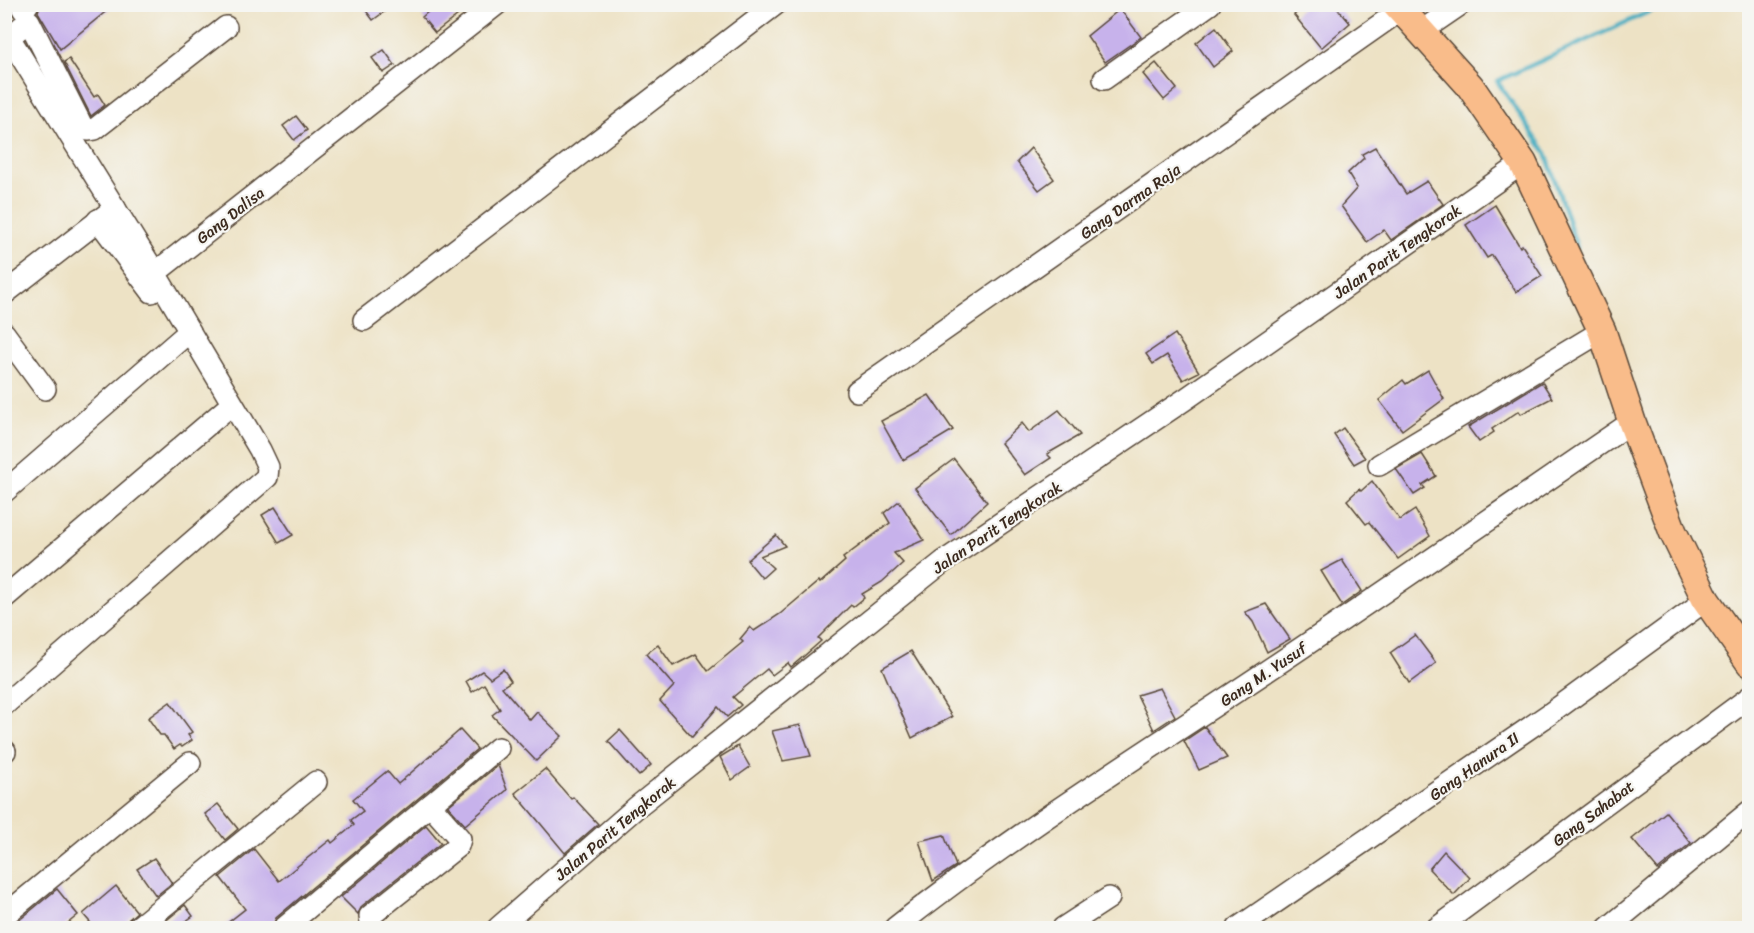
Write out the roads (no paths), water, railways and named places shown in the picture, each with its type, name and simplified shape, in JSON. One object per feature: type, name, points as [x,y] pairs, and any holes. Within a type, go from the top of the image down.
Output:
[{"type":"main road","points":[[1399,7],[1419,32],[1470,86],[1523,163],[1602,331],[1632,422],[1673,532],[1707,600],[1749,663]]},
{"type":"street","name":"Gang Dalisa","points":[[155,273],[497,4]]},
{"type":"street","points":[[364,320],[776,4]]},
{"type":"street","points":[[1104,79],[1210,4]]},
{"type":"street","points":[[1419,32],[1461,4]]},
{"type":"street","name":"Gang Darma Raja","points":[[857,391],[1399,7]]},
{"type":"street","points":[[25,10],[83,128],[88,130],[95,129],[226,27]]},
{"type":"street","points":[[25,10],[7,39],[154,295]]},
{"type":"street","name":"Jalan Parit Tengkorak","points":[[498,928],[638,806],[943,562],[1187,398],[1523,163]]},
{"type":"street","points":[[4,705],[267,477],[268,467],[260,450],[155,273],[107,214]]},
{"type":"street","points":[[4,294],[107,214]]},
{"type":"street","points":[[4,492],[190,331]]},
{"type":"street","points":[[1379,465],[1602,331]]},
{"type":"street","points":[[4,333],[45,389]]},
{"type":"street","points":[[4,598],[232,404]]},
{"type":"street","name":"Gang M. Yusuf","points":[[895,928],[946,889],[1092,787],[1361,609],[1632,422]]},
{"type":"street","name":"Gang Hanura II","points":[[1238,928],[1551,713],[1707,600]]},
{"type":"street","name":"Gang Sahabat","points":[[1437,928],[1749,697]]},
{"type":"street","points":[[284,928],[498,748]]},
{"type":"street","points":[[4,916],[190,763]]},
{"type":"street","points":[[138,928],[316,782]]},
{"type":"street","points":[[372,928],[370,916],[460,843],[460,839],[430,805]]},
{"type":"street","points":[[1608,928],[1749,811]]},
{"type":"street","points":[[1063,928],[1109,898]]},
{"type":"waterway","points":[[1577,248],[1546,153],[1497,81],[1666,4]]}]
